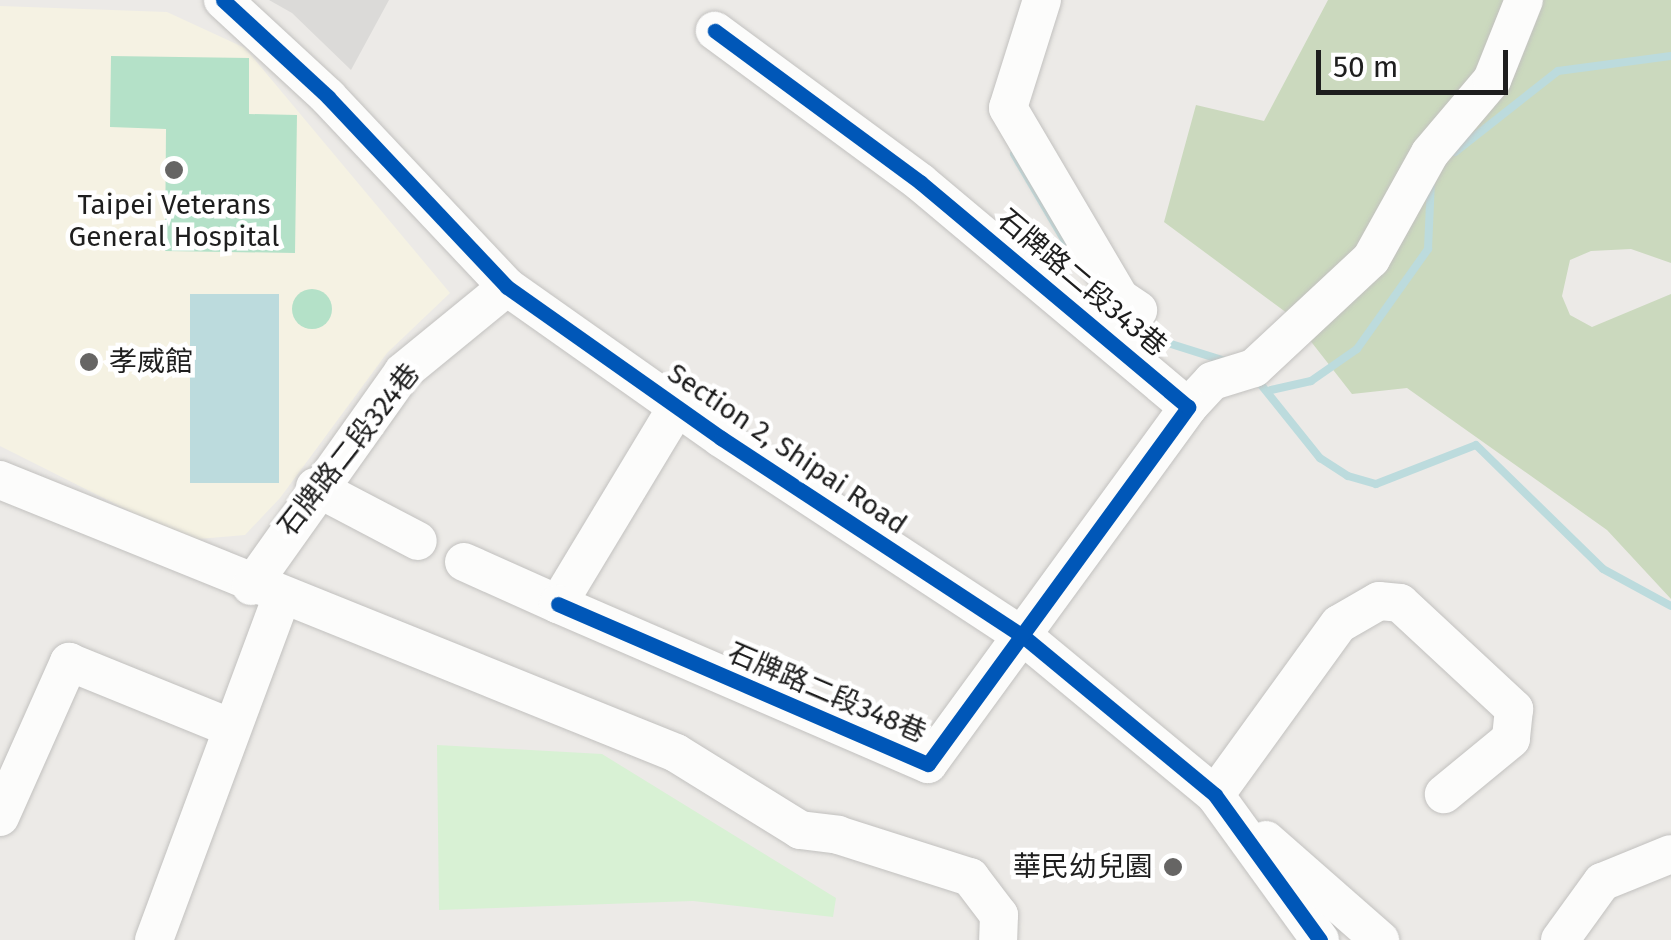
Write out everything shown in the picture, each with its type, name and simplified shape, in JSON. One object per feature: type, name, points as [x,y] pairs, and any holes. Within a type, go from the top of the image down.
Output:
[{"type":"street","name":"Section 2, Shipai Road","points":[[223,0],[335,104],[507,287],[1023,636],[1215,796],[1320,940]]},
{"type":"street","points":[[1042,0],[1008,108],[1120,298],[1138,310]]},
{"type":"street","points":[[1023,636],[1188,408],[1212,381],[1254,368],[1371,259],[1430,153],[1492,80],[1524,0]]},
{"type":"street","name":"石牌路二段343巷","points":[[715,32],[920,182],[1188,408]]},
{"type":"street","name":"石牌路二段324巷","points":[[154,940],[229,727],[266,592],[315,487],[403,372],[507,287]]},
{"type":"street","points":[[464,562],[558,604],[678,406]]},
{"type":"street","points":[[0,480],[266,592],[676,754],[800,830],[838,835],[970,877],[999,914],[998,940]]},
{"type":"street","points":[[315,487],[418,541]]},
{"type":"street","points":[[1380,940],[1215,796],[1338,624],[1379,601],[1400,602],[1514,709],[1511,739],[1444,794]]},
{"type":"street","name":"石牌路二段348巷","points":[[558,604],[928,764],[1023,636]]},
{"type":"street","points":[[0,816],[69,662],[229,727]]},
{"type":"street","points":[[1560,940],[1602,882],[1671,854]]},
{"type":"shaded area","points":[[269,0],[389,0],[351,70],[292,13]]},
{"type":"shaded area","name":"Taipei Veterans General Hospital","points":[[0,6],[167,12],[245,48],[450,293],[387,353],[280,498],[245,535],[187,540],[0,446]]},
{"type":"green space","points":[[1328,0],[1671,0],[1671,263],[1631,249],[1591,251],[1570,260],[1562,296],[1570,315],[1592,327],[1671,294],[1671,599],[1607,530],[1407,388],[1352,394],[1291,316],[1164,222],[1196,105],[1264,121]]},
{"type":"green space","points":[[111,56],[249,58],[249,114],[297,115],[295,253],[165,251],[166,129],[110,127]]},
{"type":"green space","points":[[312,289],[326,295],[332,309],[326,323],[312,329],[298,323],[292,309],[298,295]]},
{"type":"green space","points":[[437,745],[602,754],[836,898],[833,917],[693,901],[439,910]]},
{"type":"water","points":[[190,294],[279,294],[279,483],[190,483]]},
{"type":"waterway","points":[[1455,152],[1558,71],[1671,56]]},
{"type":"waterway","points":[[1014,154],[1065,241]]},
{"type":"waterway","points":[[1271,390],[1311,381],[1357,349],[1428,249],[1431,181]]},
{"type":"waterway","points":[[1123,320],[1152,338],[1225,361]]},
{"type":"waterway","points":[[1258,381],[1320,458],[1348,476],[1376,484],[1476,445],[1603,569],[1671,606]]},
{"type":"cycle path","points":[[223,0],[328,97],[507,287],[721,438],[1023,636],[1215,795],[1320,940]]},
{"type":"cycle path","points":[[558,604],[928,764],[1188,407],[920,182],[715,31]]},
{"type":"place","name":"Taipei Veterans General Hospital","points":[[174,170]]},
{"type":"place","name":"孝威館","points":[[89,362]]},
{"type":"place","name":"華民幼兒園","points":[[1173,867]]}]
